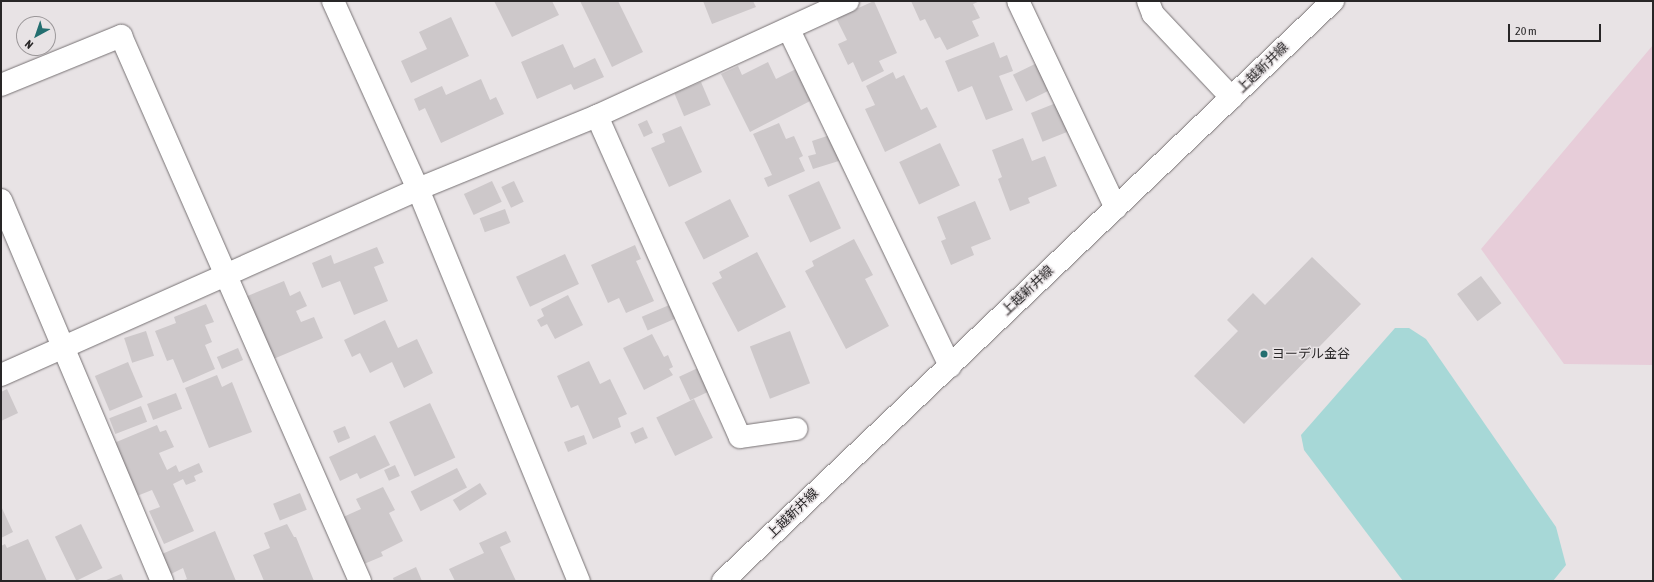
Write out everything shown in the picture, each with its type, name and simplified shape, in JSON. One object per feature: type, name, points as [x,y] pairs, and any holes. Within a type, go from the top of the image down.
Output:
[{"type":"street","points":[[334,1],[418,189],[579,581]]},
{"type":"street","points":[[1,375],[61,347],[224,277],[418,189],[597,116],[789,30],[848,1]]},
{"type":"street","points":[[1018,1],[1116,208]]},
{"type":"street","points":[[1148,1],[1153,14],[1232,98]]},
{"type":"street","name":"上越新井線","points":[[723,581],[1333,1]]},
{"type":"street","points":[[789,30],[950,366]]},
{"type":"street","points":[[1,85],[121,36],[224,277],[360,581]]},
{"type":"street","points":[[597,116],[740,437],[796,429]]},
{"type":"street","points":[[1,200],[61,347],[162,581]]},
{"type":"shaded area","points":[[1653,45],[1653,365],[1564,364],[1481,249]]},
{"type":"water","points":[[1395,328],[1409,328],[1426,339],[1556,527],[1566,565],[1553,581],[1403,581],[1304,450],[1301,435]]},
{"type":"building","points":[[494,1],[552,1],[559,15],[512,37]]},
{"type":"building","points":[[580,1],[618,1],[643,52],[612,67]]},
{"type":"building","points":[[703,1],[753,1],[756,7],[712,24]]},
{"type":"building","points":[[874,1],[897,53],[879,61],[884,71],[862,82],[853,62],[848,65],[838,44],[847,40],[836,18]]},
{"type":"building","points":[[911,1],[980,1],[973,4],[980,18],[972,21],[979,36],[947,50],[940,37],[935,39],[925,19],[920,21]]},
{"type":"building","points":[[451,17],[469,56],[411,83],[401,61],[427,49],[419,32]]},
{"type":"building","points":[[994,42],[1000,58],[1007,55],[1013,71],[999,76],[1013,110],[986,120],[972,86],[958,92],[945,61]]},
{"type":"building","points":[[563,44],[574,68],[595,58],[604,77],[574,90],[571,84],[537,99],[521,62]]},
{"type":"building","points":[[768,62],[776,79],[800,67],[816,98],[750,132],[721,74],[738,66],[742,75]]},
{"type":"building","points":[[1039,62],[1052,89],[1026,102],[1013,75]]},
{"type":"building","points":[[893,72],[896,79],[904,75],[921,110],[927,107],[937,127],[885,152],[865,109],[875,105],[866,86]]},
{"type":"building","points":[[481,79],[490,100],[496,97],[504,114],[441,143],[425,108],[419,111],[414,99],[442,86],[446,95]]},
{"type":"building","points":[[701,82],[711,105],[684,116],[674,93]]},
{"type":"building","points":[[1056,103],[1068,132],[1043,142],[1031,113]]},
{"type":"building","points":[[647,120],[653,133],[644,137],[638,124]]},
{"type":"building","points":[[779,123],[786,139],[794,136],[803,156],[799,158],[805,171],[768,187],[764,178],[772,175],[753,134]]},
{"type":"building","points":[[681,126],[702,172],[669,187],[651,148],[665,142],[662,134]]},
{"type":"building","points":[[833,134],[842,160],[813,169],[808,156],[816,154],[812,141]]},
{"type":"building","points":[[1023,138],[1032,161],[1045,156],[1057,186],[1028,198],[1030,203],[1010,211],[998,179],[1002,177],[992,150]]},
{"type":"building","points":[[940,143],[960,186],[919,205],[899,162]]},
{"type":"building","points":[[492,181],[502,202],[474,215],[464,194]]},
{"type":"building","points":[[514,181],[524,202],[511,208],[501,187]]},
{"type":"building","points":[[819,181],[841,228],[810,242],[788,195]]},
{"type":"building","points":[[730,199],[749,236],[704,260],[685,222]]},
{"type":"building","points":[[975,201],[991,239],[971,247],[974,255],[951,265],[941,241],[946,239],[937,217]]},
{"type":"building","points":[[505,209],[510,223],[485,232],[480,218]]},
{"type":"building","points":[[854,239],[873,275],[865,279],[889,326],[846,349],[805,271],[814,266],[812,261]]},
{"type":"building","points":[[635,245],[641,259],[636,261],[654,301],[626,313],[619,298],[608,303],[591,265]]},
{"type":"building","points":[[377,247],[384,263],[374,267],[388,301],[354,315],[340,281],[322,288],[312,263],[331,255],[334,264]]},
{"type":"building","points":[[757,252],[786,307],[738,332],[712,283],[722,278],[719,272]]},
{"type":"building","points":[[565,254],[579,284],[530,307],[516,277]]},
{"type":"building","name":"ヨーデル金谷","points":[[1312,257],[1361,304],[1244,424],[1194,376],[1238,331],[1227,320],[1253,293],[1265,305]]},
{"type":"building","points":[[1481,276],[1501,303],[1478,321],[1457,294]]},
{"type":"building","points":[[284,281],[290,296],[300,291],[307,306],[296,311],[301,322],[314,317],[323,338],[271,360],[245,297]]},
{"type":"building","points":[[568,295],[583,325],[555,339],[547,324],[541,327],[537,320],[544,316],[541,309]]},
{"type":"building","points":[[674,303],[680,317],[648,330],[642,317]]},
{"type":"building","points":[[206,304],[214,322],[205,325],[212,342],[205,345],[215,369],[183,383],[173,359],[167,361],[155,331],[176,323],[174,317]]},
{"type":"building","points":[[385,320],[398,348],[417,339],[433,373],[404,388],[392,362],[370,373],[360,353],[352,357],[344,340]]},
{"type":"building","points":[[146,331],[154,356],[132,363],[124,338]]},
{"type":"building","points":[[790,331],[810,383],[770,399],[750,346]]},
{"type":"building","points":[[652,334],[664,357],[668,355],[673,367],[669,369],[673,375],[644,390],[623,348]]},
{"type":"building","points":[[238,348],[243,360],[222,369],[217,357]]},
{"type":"building","points":[[589,361],[600,384],[610,379],[627,414],[618,418],[621,427],[593,439],[578,405],[571,408],[557,376]]},
{"type":"building","points":[[128,362],[143,397],[110,411],[95,376]]},
{"type":"building","points":[[700,367],[711,391],[690,400],[679,377]]},
{"type":"building","points":[[217,375],[222,387],[232,382],[252,432],[209,448],[185,388]]},
{"type":"building","points":[[7,389],[18,413],[1,421],[1,392]]},
{"type":"building","points":[[176,393],[182,409],[153,420],[147,404]]},
{"type":"building","points":[[694,399],[713,438],[675,456],[656,417]]},
{"type":"building","points":[[430,403],[455,457],[415,476],[389,422]]},
{"type":"building","points":[[141,406],[147,422],[115,434],[109,418]]},
{"type":"building","points":[[157,425],[160,432],[166,430],[174,447],[159,453],[167,470],[176,465],[179,472],[199,463],[203,472],[194,476],[196,481],[186,485],[183,479],[173,484],[194,531],[164,544],[149,511],[160,507],[152,490],[137,496],[114,443]]},
{"type":"building","points":[[345,426],[350,438],[338,443],[333,431]]},
{"type":"building","points":[[643,427],[648,438],[635,444],[630,433]]},
{"type":"building","points":[[375,435],[390,465],[360,479],[357,473],[340,481],[329,457]]},
{"type":"building","points":[[584,435],[587,444],[568,452],[564,442]]},
{"type":"building","points":[[395,465],[400,476],[389,481],[384,470]]},
{"type":"building","points":[[457,468],[467,488],[421,511],[411,492]]},
{"type":"building","points":[[480,483],[487,494],[460,511],[453,500]]},
{"type":"building","points":[[383,487],[395,510],[389,513],[403,541],[381,552],[383,556],[364,564],[341,518],[361,509],[356,499]]},
{"type":"building","points":[[300,493],[307,510],[280,521],[273,504]]},
{"type":"building","points":[[1,506],[13,532],[1,538]]},
{"type":"building","points":[[81,524],[102,568],[76,581],[55,537]]},
{"type":"building","points":[[287,524],[294,537],[296,537],[314,581],[264,581],[253,555],[270,548],[264,533]]},
{"type":"building","points":[[215,531],[236,581],[182,581],[187,579],[183,568],[171,574],[162,554]]},
{"type":"building","points":[[506,531],[511,542],[500,547],[516,581],[455,581],[449,569],[484,553],[479,543]]},
{"type":"building","points":[[28,539],[47,581],[1,581],[1,546],[5,544],[7,548]]},
{"type":"building","points":[[416,567],[422,581],[394,581],[393,578]]},
{"type":"building","points":[[121,574],[124,581],[104,581]]},
{"type":"place","name":"ヨーデル金谷","points":[[1264,354]]}]
